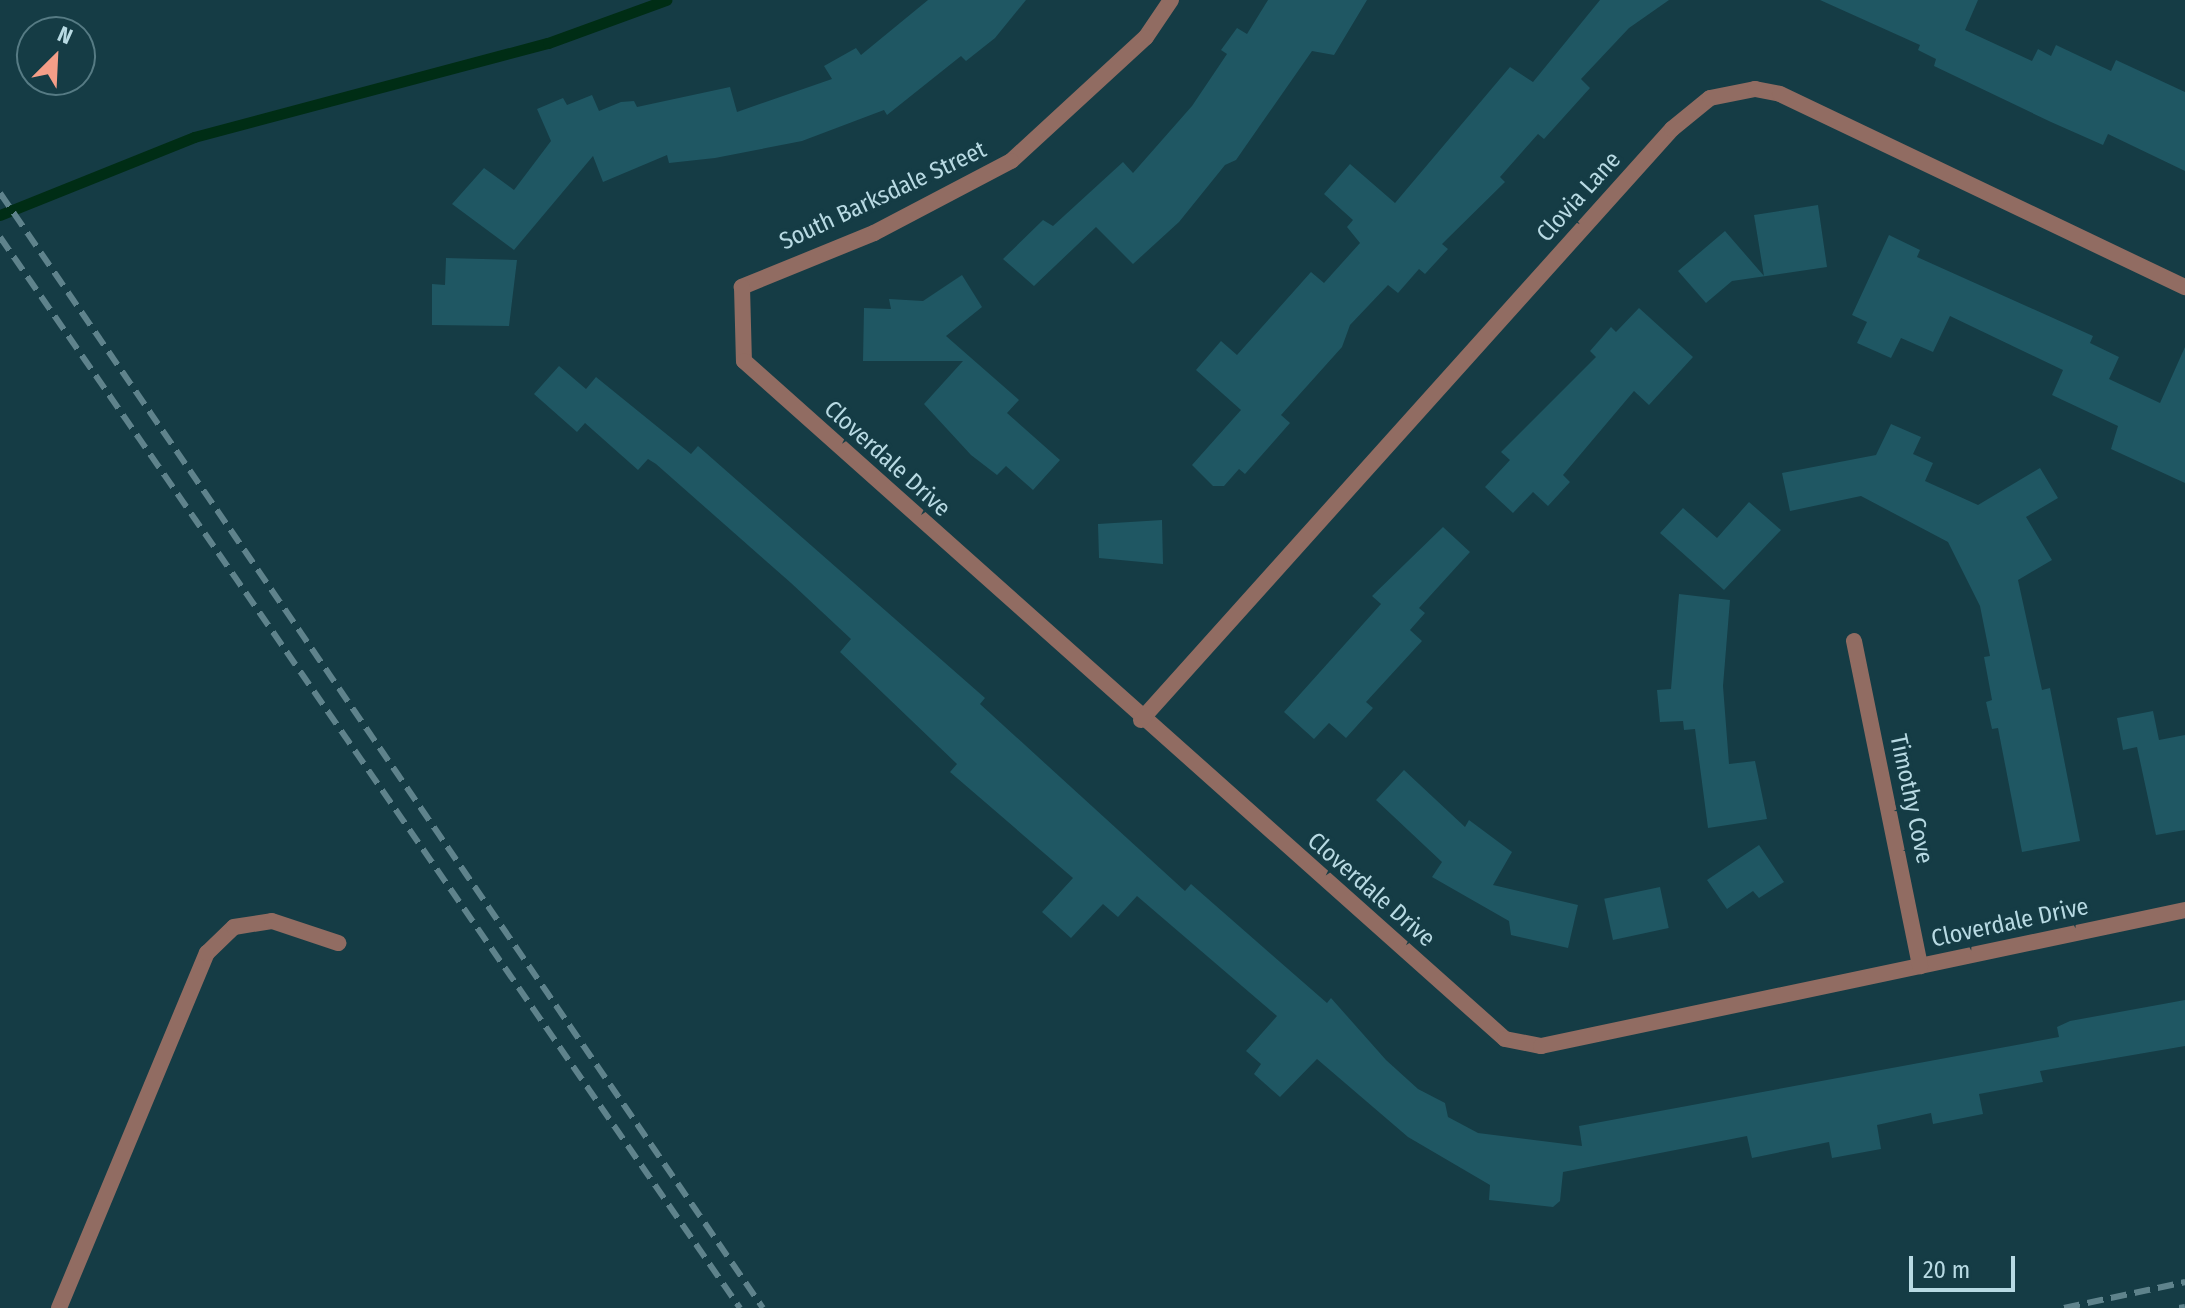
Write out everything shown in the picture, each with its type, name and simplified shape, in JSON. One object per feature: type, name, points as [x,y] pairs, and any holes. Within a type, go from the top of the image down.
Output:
[{"type":"street","name":"South Barksdale Street","points":[[742,287],[874,233],[1011,161],[1146,37],[1171,0]]},
{"type":"street","name":"Clovia Lane","points":[[1141,720],[1672,129],[1710,98],[1755,89],[1780,94],[2185,287]]},
{"type":"street","name":"Cloverdale Drive","points":[[742,287],[744,361],[1141,720],[1505,1039],[1541,1046],[2185,910]]},
{"type":"street","name":"Timothy Cove","points":[[1854,641],[1920,966]]},
{"type":"street","points":[[59,1308],[207,953],[234,927],[272,921],[338,943]]},
{"type":"building","points":[[928,0],[1026,0],[995,38],[966,61],[961,56],[887,115],[884,110],[802,141],[715,158],[669,163],[667,155],[603,182],[593,156],[514,250],[452,204],[484,168],[514,190],[551,141],[537,109],[563,98],[567,105],[592,95],[599,111],[621,102],[634,101],[637,107],[730,87],[737,112],[832,79],[824,66],[856,48],[861,55]]},
{"type":"building","points":[[1268,0],[1367,0],[1334,55],[1312,51],[1236,160],[1225,165],[1179,222],[1133,264],[1096,227],[1034,286],[1003,259],[1043,220],[1053,226],[1123,162],[1133,173],[1192,106],[1227,54],[1221,50],[1237,28],[1247,34]]},
{"type":"building","points":[[1600,0],[1669,0],[1629,28],[1581,79],[1590,88],[1544,139],[1538,134],[1500,177],[1505,182],[1442,244],[1448,249],[1425,274],[1419,269],[1398,293],[1388,285],[1350,325],[1342,347],[1281,415],[1290,423],[1245,474],[1239,469],[1224,486],[1213,486],[1192,465],[1241,410],[1196,370],[1221,341],[1237,355],[1311,272],[1324,283],[1360,243],[1347,227],[1353,220],[1324,194],[1350,164],[1395,203],[1510,67],[1533,82]]},
{"type":"building","points":[[1820,0],[1978,0],[1965,30],[2032,61],[2038,49],[2051,56],[2056,45],[2111,71],[2116,60],[2185,92],[2185,171],[2108,134],[2103,145],[2051,122],[1934,66],[1936,59],[1918,50],[1920,45]]},
{"type":"building","points":[[1818,205],[1827,267],[1732,281],[1706,303],[1678,271],[1725,231],[1764,276],[1754,215]]},
{"type":"building","points":[[1889,235],[1920,250],[1917,257],[2093,336],[2090,343],[2119,357],[2109,379],[2160,403],[2185,347],[2185,483],[2111,449],[2118,426],[2052,395],[2063,370],[1950,316],[1933,352],[1901,338],[1891,358],[1857,343],[1867,322],[1852,315]]},
{"type":"building","points":[[446,258],[517,260],[509,326],[432,325],[432,284],[445,285]]},
{"type":"building","points":[[962,275],[982,307],[946,336],[1019,400],[1007,413],[1060,460],[1033,490],[1006,466],[997,475],[971,455],[924,404],[963,361],[863,361],[864,308],[891,309],[889,299],[923,301]]},
{"type":"building","points":[[1639,308],[1693,357],[1649,405],[1634,391],[1563,475],[1570,482],[1548,506],[1533,492],[1513,513],[1485,487],[1510,460],[1501,452],[1596,357],[1590,351],[1611,327],[1616,332]]},
{"type":"building","points":[[559,366],[586,389],[596,377],[691,454],[698,446],[985,698],[980,704],[1185,891],[1191,884],[1327,1003],[1331,998],[1386,1060],[1418,1089],[1445,1103],[1448,1117],[1478,1133],[1582,1146],[1579,1126],[2059,1037],[2057,1027],[2070,1021],[2185,1000],[2185,1046],[2040,1071],[2043,1082],[1979,1094],[1983,1114],[1933,1124],[1931,1113],[1877,1125],[1881,1149],[1832,1158],[1829,1142],[1752,1158],[1747,1136],[1563,1172],[1560,1201],[1553,1207],[1489,1200],[1490,1185],[1408,1137],[1317,1059],[1280,1097],[1254,1074],[1261,1064],[1246,1051],[1277,1016],[1137,896],[1118,917],[1103,904],[1071,938],[1042,912],[1073,878],[950,772],[957,764],[840,652],[851,639],[791,583],[656,464],[648,459],[638,470],[585,423],[577,432],[534,394]]},
{"type":"building","points":[[1891,424],[1921,437],[1913,454],[1933,463],[1925,481],[1978,505],[2040,468],[2058,498],[2026,517],[2052,560],[2018,580],[2042,690],[2050,688],[2080,841],[2022,852],[1998,728],[1992,729],[1986,702],[1992,700],[1984,657],[1990,656],[1980,606],[1948,542],[1861,496],[1790,511],[1782,473],[1876,455]]},
{"type":"building","points":[[1749,502],[1781,530],[1724,590],[1660,533],[1683,508],[1717,538]]},
{"type":"building","points":[[1162,520],[1163,564],[1099,558],[1098,524]]},
{"type":"building","points":[[1443,527],[1470,552],[1419,608],[1425,613],[1410,630],[1422,641],[1366,702],[1373,708],[1346,738],[1329,723],[1314,739],[1284,712],[1381,604],[1372,596]]},
{"type":"building","points":[[1679,594],[1730,600],[1723,686],[1729,764],[1755,761],[1767,819],[1708,828],[1695,729],[1684,730],[1683,721],[1660,722],[1657,690],[1671,689]]},
{"type":"building","points":[[2153,711],[2159,740],[2185,735],[2185,830],[2156,835],[2137,747],[2123,750],[2117,718]]},
{"type":"building","points":[[1404,770],[1465,827],[1469,820],[1512,852],[1493,885],[1578,905],[1568,948],[1511,935],[1509,921],[1432,877],[1442,862],[1376,800]]},
{"type":"building","points":[[1759,845],[1784,882],[1759,898],[1753,891],[1727,909],[1707,880]]},
{"type":"building","points":[[1660,887],[1669,928],[1613,940],[1604,899]]},
{"type":"waterway","points":[[0,215],[194,137],[548,43],[666,0]]},
{"type":"railway","points":[[0,193],[763,1308]]},
{"type":"railway","points":[[0,237],[740,1308]]},
{"type":"railway","points":[[2064,1308],[2185,1282]]},
{"type":"railway","points":[[2179,1308],[2185,1307]]}]
